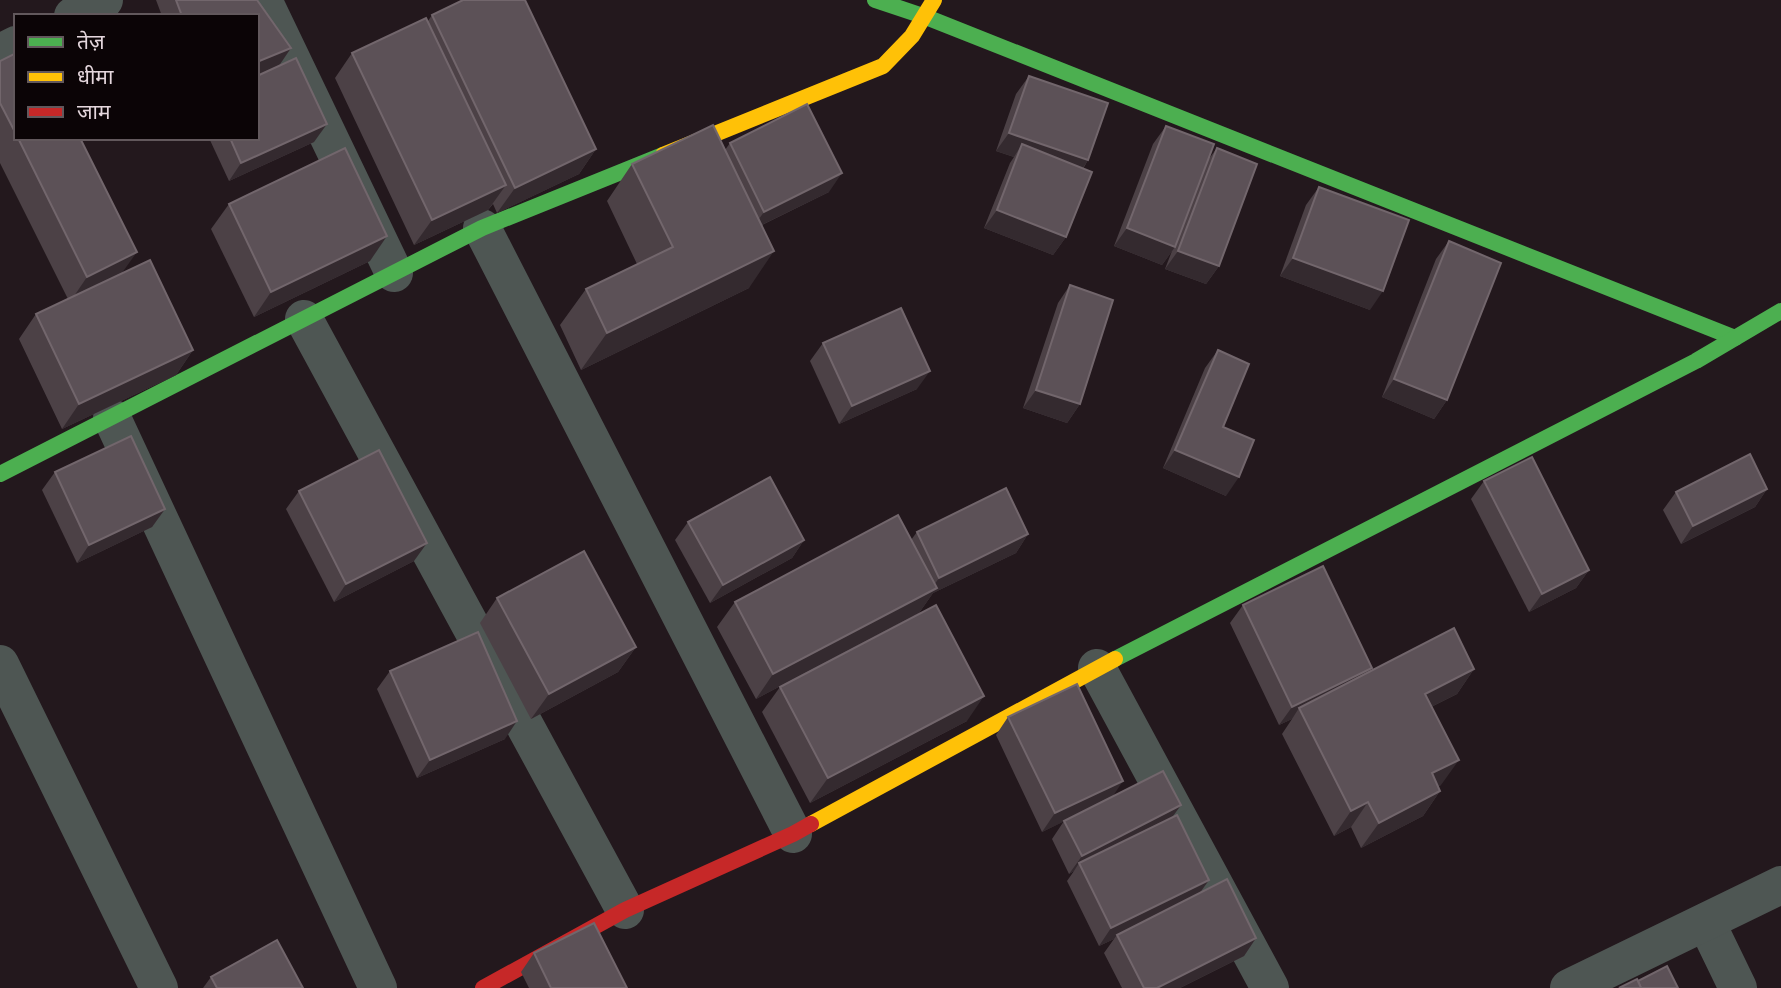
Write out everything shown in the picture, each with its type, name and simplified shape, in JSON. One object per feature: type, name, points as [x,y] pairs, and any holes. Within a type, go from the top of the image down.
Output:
[{"type":"street","points":[[77,14],[104,0]]},
{"type":"street","points":[[263,0],[394,273]]},
{"type":"street","points":[[874,0],[926,17],[1735,338]]},
{"type":"street","points":[[0,474],[482,228],[883,66],[903,48],[926,17],[934,0]]},
{"type":"street","points":[[482,228],[793,834]]},
{"type":"street","points":[[485,988],[625,910],[793,834],[1097,668],[1696,361],[1781,311]]},
{"type":"street","points":[[304,319],[625,910]]},
{"type":"street","points":[[112,418],[378,988]]},
{"type":"street","points":[[0,664],[159,988]]},
{"type":"street","points":[[1097,668],[1270,988]]},
{"type":"street","points":[[1569,988],[1781,885]]},
{"type":"street","points":[[1706,922],[1738,988]]},
{"type":"building","points":[[176,0],[257,0],[291,48],[259,61],[259,14],[181,14]]},
{"type":"building","points":[[463,0],[525,0],[596,149],[515,188],[432,15]]},
{"type":"building","points":[[426,18],[506,185],[432,220],[352,53]]},
{"type":"building","points":[[14,54],[14,130],[0,103],[0,61]]},
{"type":"building","points":[[296,58],[327,124],[241,163],[231,140],[259,140],[259,75]]},
{"type":"building","points":[[1029,76],[1108,103],[1088,160],[1009,133]]},
{"type":"building","points":[[807,104],[842,173],[764,212],[730,143]]},
{"type":"building","points":[[713,125],[774,251],[607,333],[586,289],[673,247],[632,164]]},
{"type":"building","points":[[1166,126],[1214,144],[1175,247],[1127,228]]},
{"type":"building","points":[[19,140],[81,140],[137,252],[87,277]]},
{"type":"building","points":[[1022,144],[1092,172],[1066,237],[997,210]]},
{"type":"building","points":[[345,148],[387,236],[271,292],[229,204]]},
{"type":"building","points":[[1217,148],[1257,164],[1219,266],[1178,251]]},
{"type":"building","points":[[1319,187],[1409,220],[1383,291],[1293,258]]},
{"type":"building","points":[[1449,241],[1501,263],[1447,400],[1394,379]]},
{"type":"building","points":[[150,260],[193,350],[79,404],[36,314]]},
{"type":"building","points":[[1070,285],[1113,300],[1080,404],[1036,390]]},
{"type":"building","points":[[901,308],[930,371],[852,406],[823,343]]},
{"type":"building","points":[[1218,350],[1249,364],[1223,427],[1254,440],[1239,477],[1175,450]]},
{"type":"building","points":[[131,436],[165,509],[89,545],[55,472]]},
{"type":"building","points":[[379,450],[427,543],[346,584],[299,491]]},
{"type":"building","points":[[1750,454],[1767,489],[1693,526],[1676,492]]},
{"type":"building","points":[[1532,457],[1589,570],[1542,594],[1484,481]]},
{"type":"building","points":[[770,477],[804,540],[723,585],[688,522]]},
{"type":"building","points":[[1006,488],[1028,534],[939,578],[917,532]]},
{"type":"building","points":[[898,515],[937,588],[773,674],[735,602]]},
{"type":"building","points":[[584,551],[636,647],[549,694],[497,598]]},
{"type":"building","points":[[1323,566],[1372,668],[1292,707],[1243,605]]},
{"type":"building","points":[[936,605],[984,696],[828,778],[780,687]]},
{"type":"building","points":[[1454,628],[1474,669],[1425,694],[1459,760],[1432,773],[1440,791],[1379,823],[1368,802],[1351,811],[1299,708]]},
{"type":"building","points":[[478,632],[517,721],[430,760],[390,671]]},
{"type":"building","points":[[1077,684],[1123,781],[1055,813],[1008,717]]},
{"type":"building","points":[[1163,771],[1181,805],[1082,856],[1064,821]]},
{"type":"building","points":[[1177,815],[1209,880],[1111,928],[1079,863]]},
{"type":"building","points":[[1227,879],[1256,938],[1157,988],[1144,988],[1117,935]]},
{"type":"building","points":[[594,923],[627,988],[551,988],[534,953]]},
{"type":"building","points":[[277,940],[303,988],[217,988],[211,977]]},
{"type":"building","points":[[1667,966],[1678,988],[1641,988],[1638,981]]},
{"type":"building","points":[[1637,979],[1641,988],[1619,988]]},
{"type":"traffic: fast","points":[[875,0],[926,17],[1735,338]]},
{"type":"traffic: fast","points":[[0,474],[482,228],[663,155]]},
{"type":"traffic: fast","points":[[1115,659],[1696,361],[1781,311]]},
{"type":"traffic: slow","points":[[663,155],[883,66],[912,36],[934,0]]},
{"type":"traffic: slow","points":[[811,824],[1115,659]]},
{"type":"traffic: jam","points":[[483,988],[625,910],[811,824]]}]
